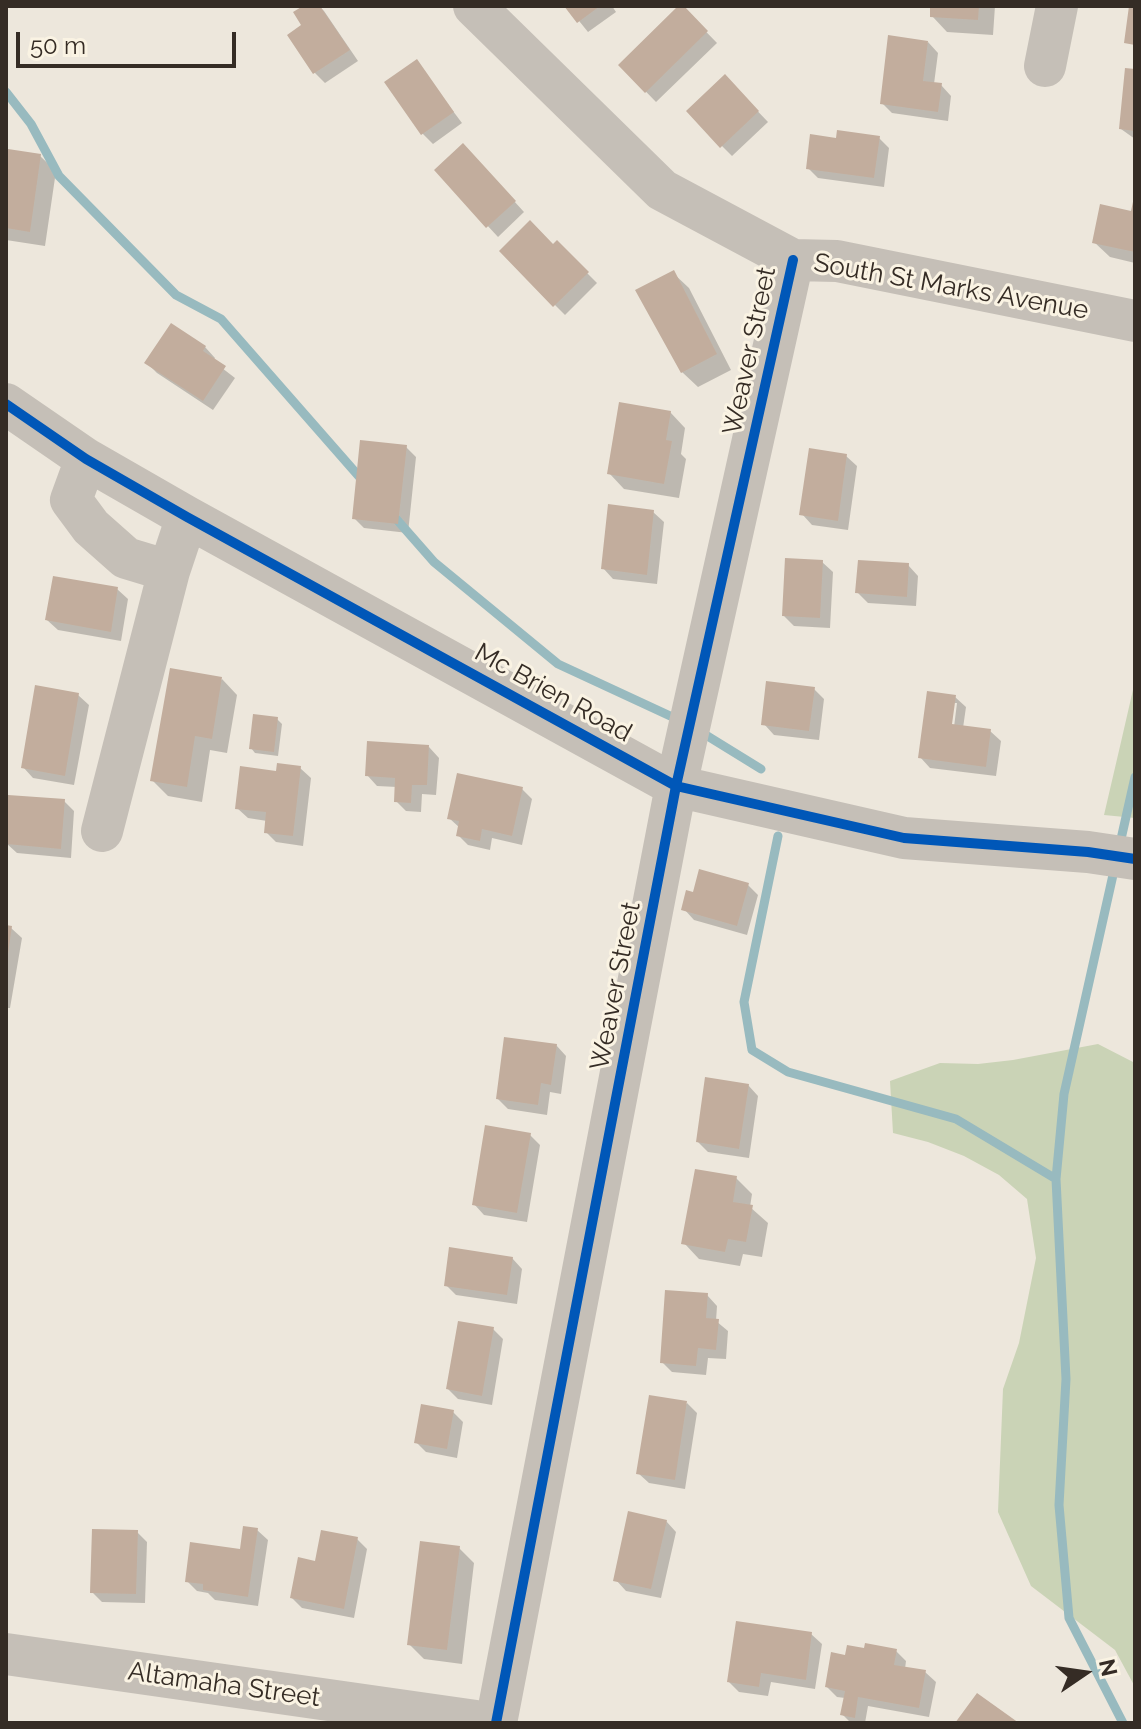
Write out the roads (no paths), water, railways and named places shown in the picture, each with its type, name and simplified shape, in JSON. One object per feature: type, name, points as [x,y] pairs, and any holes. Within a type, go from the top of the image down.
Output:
[{"type":"street","name":"South St Marks Avenue","points":[[474,6],[662,190],[793,260],[837,261],[1135,321]]},
{"type":"street","points":[[1045,66],[1057,6]]},
{"type":"street","name":"Weaver Street","points":[[493,1723],[676,786],[793,260]]},
{"type":"street","name":"Mc Brien Road","points":[[6,404],[86,459],[187,517],[676,786],[904,838],[1088,852],[1135,859]]},
{"type":"street","points":[[86,459],[71,500],[91,527],[126,558],[169,571]]},
{"type":"street","points":[[102,831],[169,571],[187,517]]},
{"type":"street","name":"Altamaha Street","points":[[6,1654],[493,1723]]},
{"type":"waterway","points":[[6,92],[31,124],[59,176],[176,295],[221,319],[363,481]]},
{"type":"waterway","points":[[391,513],[434,562],[558,664],[681,721]]},
{"type":"waterway","points":[[701,732],[761,769]]},
{"type":"waterway","points":[[1119,848],[1135,777]]},
{"type":"waterway","points":[[778,836],[744,1002],[752,1050],[788,1072],[956,1119],[1056,1179]]},
{"type":"waterway","points":[[1115,866],[1064,1094],[1056,1179],[1066,1379],[1059,1505],[1069,1618],[1123,1723]]}]
